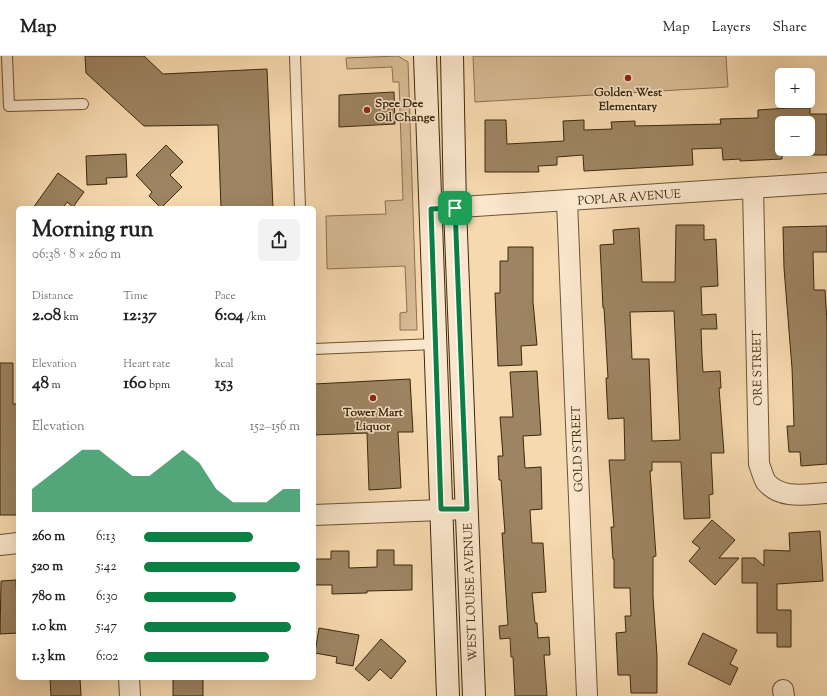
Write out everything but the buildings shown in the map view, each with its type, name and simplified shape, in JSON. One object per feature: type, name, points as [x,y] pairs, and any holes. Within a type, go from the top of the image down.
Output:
[{"type":"main road","points":[[425,56],[448,696]]},
{"type":"main road","name":"WEST LOUISE AVENUE","points":[[452,56],[455,208],[474,696]]},
{"type":"street","name":"POPLAR AVENUE","points":[[431,209],[827,183]]},
{"type":"street","name":"ORE STREET","points":[[753,188],[759,464],[766,481],[780,492],[790,495],[827,493]]},
{"type":"street","name":"GOLD STREET","points":[[567,201],[587,696]]},
{"type":"street","points":[[316,515],[467,509]]},
{"type":"street","points":[[0,545],[16,543]]},
{"type":"street","points":[[129,680],[130,696]]},
{"type":"lane","points":[[7,56],[9,106],[83,104]]},
{"type":"lane","points":[[295,56],[300,206]]},
{"type":"lane","points":[[316,349],[435,344]]},
{"type":"shaded area","points":[[398,56],[408,62],[417,330],[400,330],[400,313],[407,312],[405,266],[327,269],[326,216],[386,214],[385,201],[403,200],[399,82],[393,82],[392,67],[347,69],[346,58]]},
{"type":"shaded area","name":"Golden West Elementary","points":[[473,56],[726,56],[728,87],[475,102]]},
{"type":"place","name":"Golden West Elementary","points":[[628,78]]},
{"type":"place","name":"Spee Dee Oil Change","points":[[367,110]]},
{"type":"place","name":"Tower Mart Liquor","points":[[373,398]]},
{"type":"route","points":[[455,208],[467,509],[441,509],[431,209],[455,208]]}]
